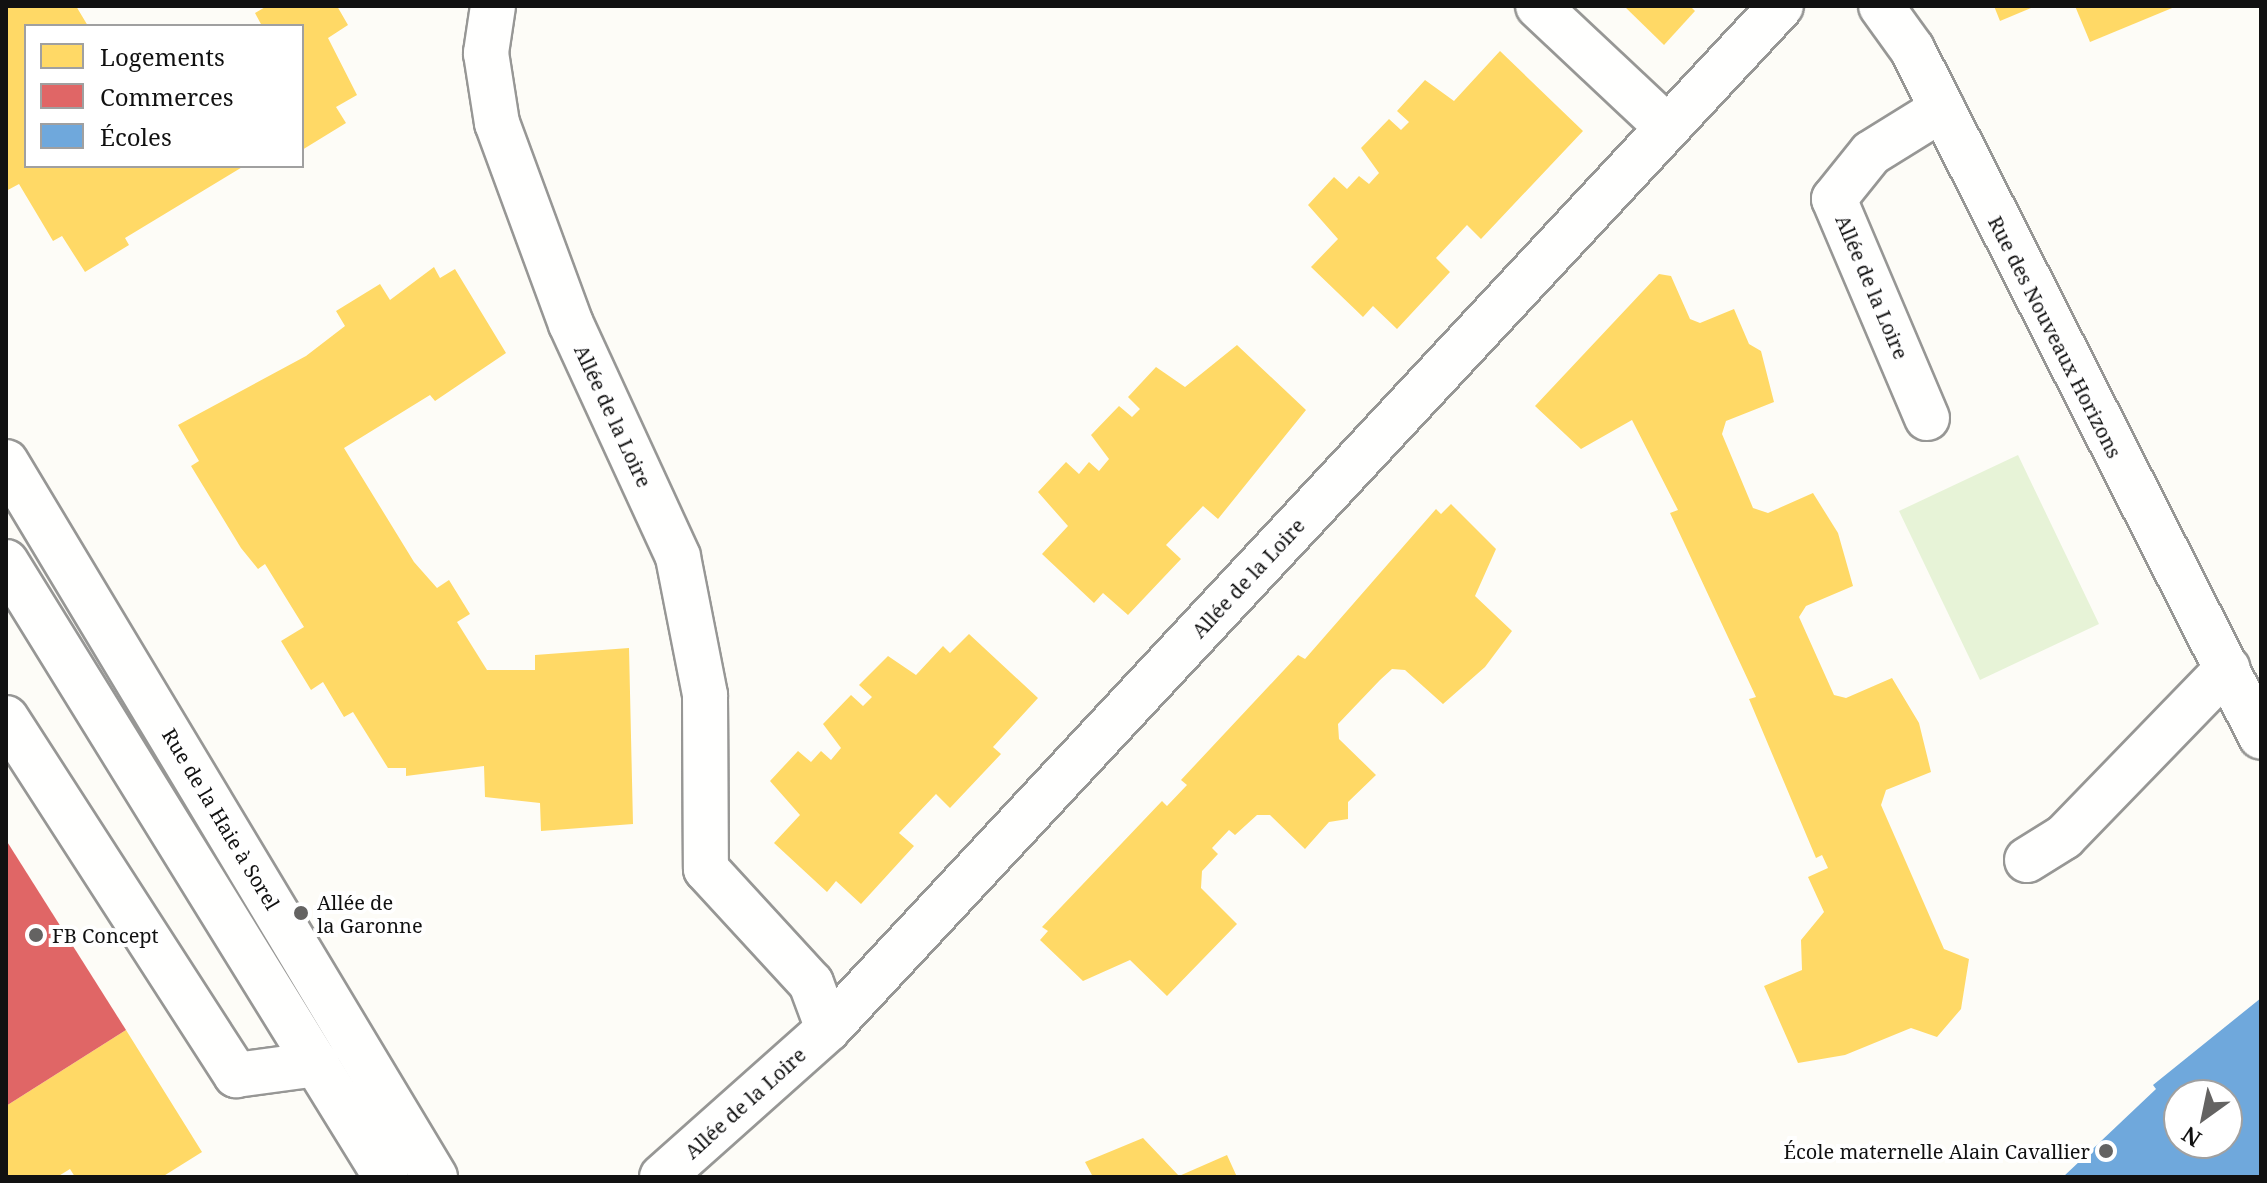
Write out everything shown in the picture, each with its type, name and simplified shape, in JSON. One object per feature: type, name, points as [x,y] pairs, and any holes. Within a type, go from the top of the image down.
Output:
[{"type":"street","name":"Allée de la Loire","points":[[493,6],[486,53],[497,123],[571,324],[678,557],[705,695],[706,869],[811,983],[828,1029]]},
{"type":"street","points":[[1538,6],[1666,126]]},
{"type":"street","name":"Allée de la Loire","points":[[662,1177],[828,1029],[1781,6]]},
{"type":"street","name":"Rue des Nouveaux Horizons","points":[[1881,6],[1942,109],[2261,737]]},
{"type":"street","name":"Allée de la Loire","points":[[1927,418],[1834,199],[1871,153],[1942,109]]},
{"type":"street","name":"Rue de la Haie à Sorel","points":[[6,462],[435,1177]]},
{"type":"street","points":[[6,562],[386,1177]]},
{"type":"street","points":[[2027,860],[2064,837],[2228,668]]},
{"type":"street","points":[[6,718],[236,1075],[317,1064]]},
{"type":"green space","points":[[2018,455],[2099,624],[1980,680],[1899,511]]},
{"type":"building: Logements","points":[[6,6],[76,6],[87,24],[24,24],[24,168],[241,168],[125,238],[129,245],[85,272],[62,236],[53,241],[19,184],[6,191]]},
{"type":"building: Logements","points":[[267,6],[337,6],[348,25],[328,38],[357,95],[336,107],[346,123],[304,149],[304,24],[261,24],[255,13]]},
{"type":"building: Logements","points":[[1624,6],[1690,6],[1695,11],[1664,45]]},
{"type":"building: Logements","points":[[1994,6],[2036,6],[2000,21]]},
{"type":"building: Logements","points":[[2075,6],[2177,6],[2090,42]]},
{"type":"building: Logements","points":[[1500,51],[1583,131],[1481,239],[1467,225],[1436,258],[1450,272],[1397,329],[1373,306],[1363,317],[1311,267],[1338,239],[1308,205],[1334,177],[1347,189],[1359,176],[1369,184],[1379,173],[1361,148],[1389,119],[1401,130],[1409,122],[1397,111],[1425,80],[1454,101]]},
{"type":"building: Logements","points":[[434,267],[440,278],[455,269],[506,353],[435,401],[430,395],[344,448],[414,562],[437,588],[449,580],[470,614],[457,622],[487,670],[535,670],[535,655],[629,648],[633,824],[541,831],[540,803],[485,797],[484,766],[406,776],[406,768],[388,768],[353,712],[344,717],[323,682],[311,690],[281,641],[304,627],[265,564],[258,569],[241,548],[191,466],[199,461],[178,425],[306,356],[345,326],[336,311],[380,284],[390,300]]},
{"type":"building: Logements","points":[[1659,274],[1671,276],[1690,319],[1700,323],[1734,309],[1749,344],[1761,351],[1774,402],[1726,421],[1722,434],[1753,508],[1768,513],[1813,493],[1838,533],[1853,586],[1806,606],[1799,617],[1834,695],[1846,698],[1892,678],[1919,723],[1931,772],[1886,790],[1881,805],[1944,949],[1969,959],[1961,1009],[1937,1037],[1911,1028],[1845,1055],[1798,1063],[1764,986],[1802,970],[1801,940],[1824,912],[1808,877],[1828,868],[1822,855],[1816,858],[1749,699],[1756,697],[1670,513],[1678,510],[1632,420],[1581,449],[1535,406]]},
{"type":"building: Logements","points":[[1237,345],[1306,410],[1218,519],[1203,506],[1166,545],[1181,559],[1128,615],[1103,593],[1094,603],[1042,554],[1068,526],[1038,492],[1066,462],[1079,474],[1089,462],[1099,471],[1109,459],[1091,435],[1119,406],[1132,417],[1140,409],[1128,397],[1156,367],[1185,387]]},
{"type":"building: Logements","points":[[1451,504],[1496,549],[1475,596],[1512,631],[1485,667],[1443,704],[1405,670],[1392,669],[1380,680],[1338,724],[1339,739],[1376,775],[1348,802],[1348,819],[1329,822],[1305,849],[1270,815],[1257,815],[1235,835],[1229,830],[1212,848],[1218,854],[1202,871],[1201,888],[1237,924],[1167,996],[1130,960],[1083,981],[1040,940],[1048,931],[1042,927],[1162,801],[1167,806],[1187,785],[1181,780],[1298,655],[1305,659],[1436,509],[1441,514]]},
{"type":"building: Logements","points":[[969,634],[1038,698],[993,747],[1001,754],[950,808],[936,794],[899,833],[914,846],[861,904],[836,881],[827,892],[774,843],[800,815],[770,781],[798,751],[811,762],[821,751],[831,760],[841,748],[823,724],[851,695],[863,706],[872,697],[859,685],[888,656],[916,675],[943,646],[950,653]]},
{"type":"building: Logements","points":[[126,1030],[202,1152],[162,1177],[75,1177],[70,1169],[57,1177],[6,1177],[6,1106]]},
{"type":"building: Logements","points":[[1143,1138],[1179,1176],[1227,1155],[1237,1177],[1093,1177],[1085,1162]]},
{"type":"building: Commerces","name":"FB Concept","points":[[6,840],[126,1030],[6,1106]]},
{"type":"building: Écoles","points":[[2261,998],[2261,1177],[2063,1177],[2156,1089],[2153,1085]]},
{"type":"place","name":"Allée de la Garonne","points":[[301,913]]},
{"type":"place","name":"FB Concept","points":[[36,935]]},
{"type":"place","name":"École maternelle Alain Cavallier","points":[[2106,1151]]}]
